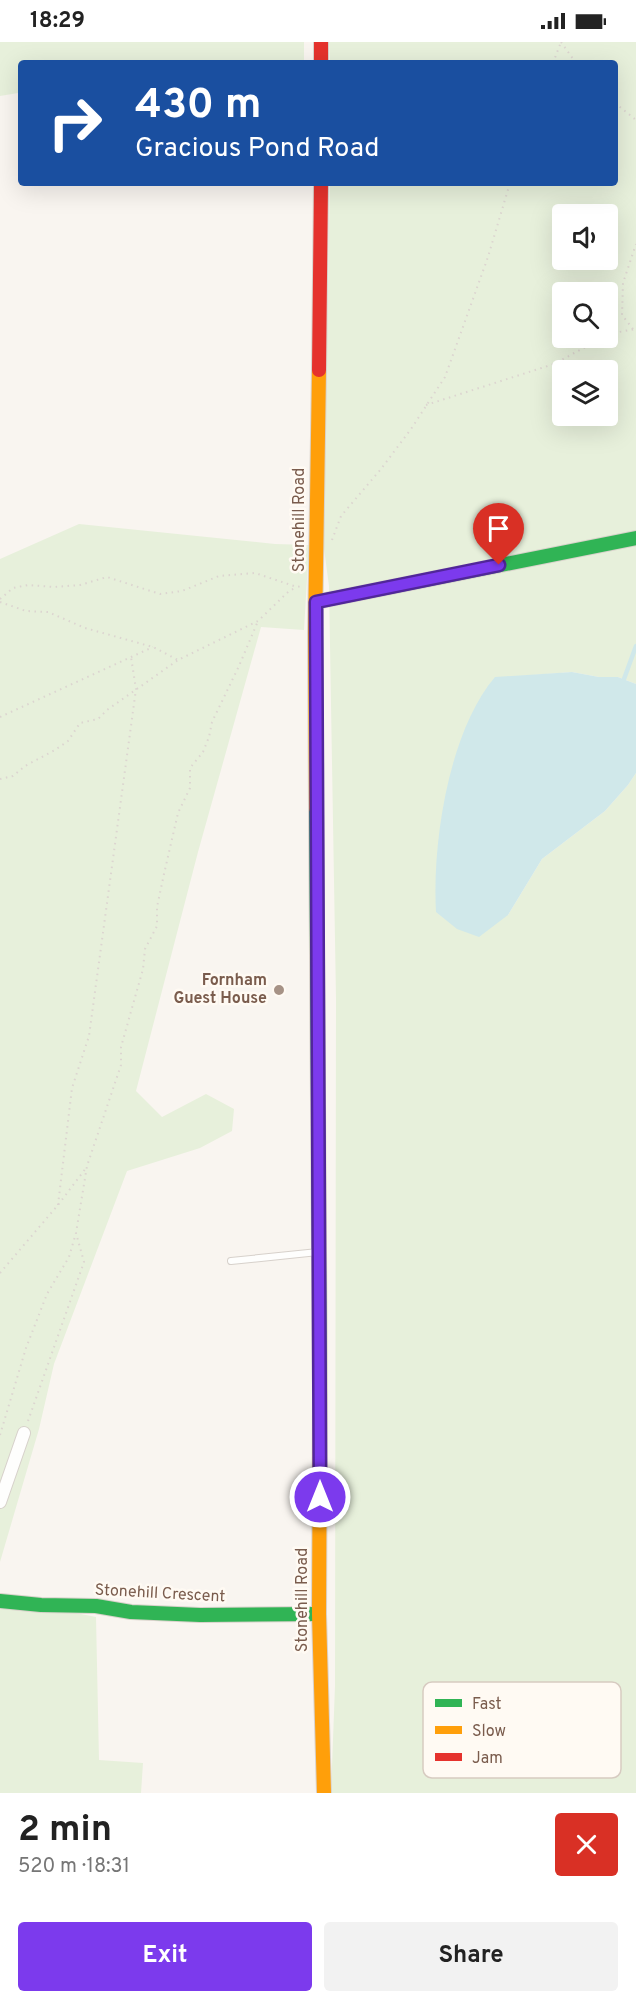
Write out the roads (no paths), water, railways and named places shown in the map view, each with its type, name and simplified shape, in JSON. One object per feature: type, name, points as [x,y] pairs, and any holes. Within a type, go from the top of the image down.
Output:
[{"type":"street","points":[[321,42],[321,60]]},
{"type":"street","name":"Stonehill Road","points":[[321,186],[316,602],[319,1614],[324,1793]]},
{"type":"street","points":[[316,602],[636,538]]},
{"type":"street","points":[[0,1502],[24,1433]]},
{"type":"street","name":"Stonehill Crescent","points":[[0,1601],[41,1605],[96,1606],[131,1612],[200,1615],[319,1614]]},
{"type":"lane","points":[[231,1261],[319,1252]]},
{"type":"water","points":[[572,672],[599,677],[618,677],[636,684],[636,773],[605,811],[542,859],[508,915],[479,937],[457,929],[436,912],[437,853],[447,788],[466,727],[479,700],[495,677]]},
{"type":"waterway","points":[[624,679],[636,646]]},
{"type":"place","name":"Fornham Guest House","points":[[279,990]]}]
